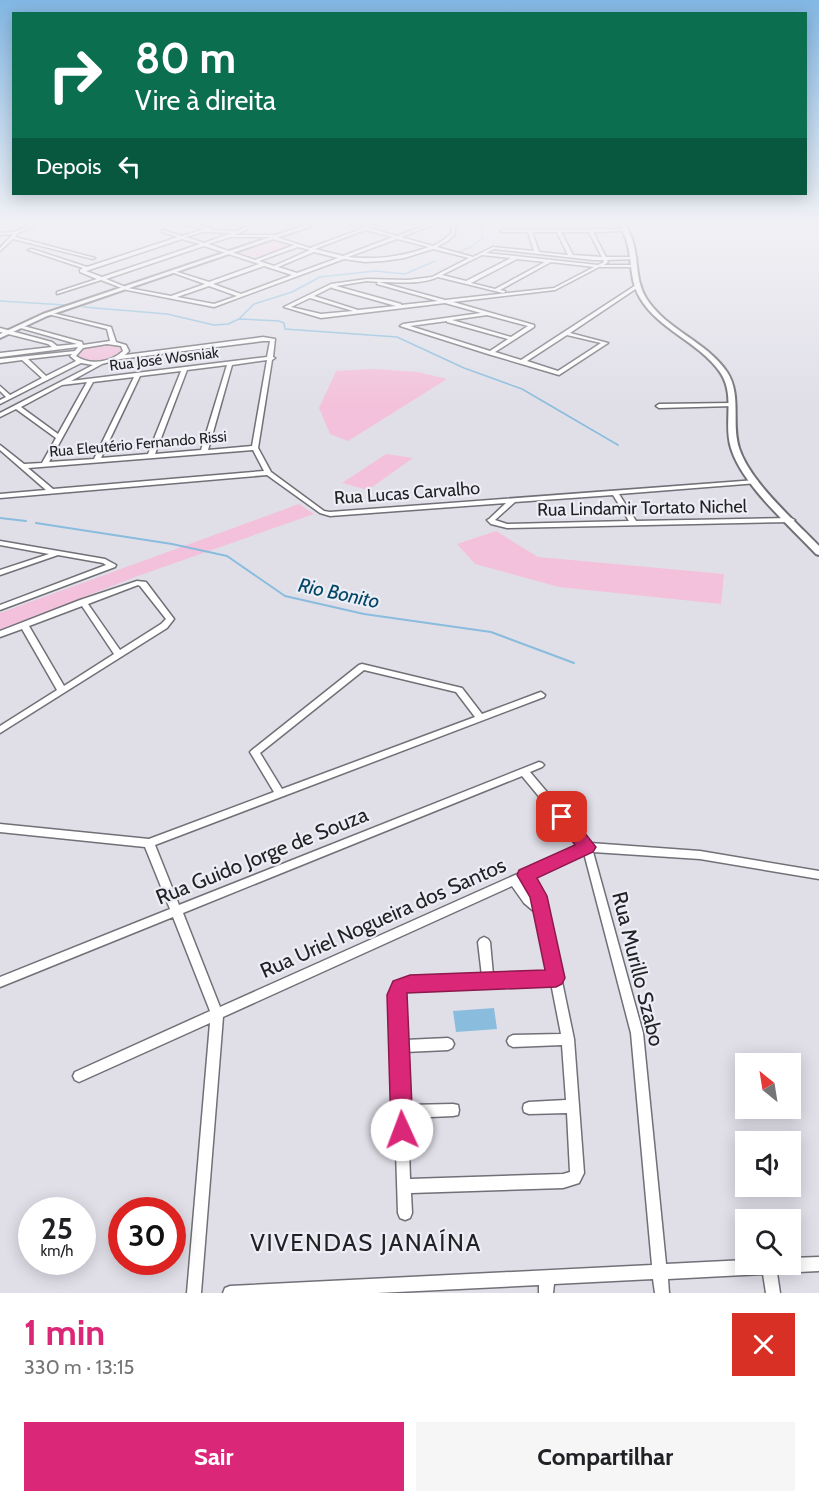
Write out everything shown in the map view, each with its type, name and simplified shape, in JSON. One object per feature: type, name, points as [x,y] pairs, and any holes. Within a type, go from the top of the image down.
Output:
[{"type":"main road","points":[[0,336],[50,313],[138,285]]},
{"type":"main road","points":[[638,286],[652,309],[718,366],[730,385],[735,449],[756,482],[819,552]]},
{"type":"street","points":[[59,293],[81,285]]},
{"type":"street","points":[[117,285],[214,306],[272,285]]},
{"type":"street","points":[[172,297],[206,285]]},
{"type":"street","points":[[214,285],[242,296]]},
{"type":"street","points":[[335,285],[286,307],[318,316],[555,289],[562,285]]},
{"type":"street","points":[[386,285],[532,326],[490,352]]},
{"type":"street","points":[[477,285],[510,294]]},
{"type":"street","points":[[496,290],[505,285]]},
{"type":"street","points":[[331,286],[403,306]]},
{"type":"street","points":[[522,362],[638,286]]},
{"type":"street","points":[[627,293],[642,296]]},
{"type":"street","points":[[309,296],[360,311]]},
{"type":"street","points":[[50,313],[109,328],[113,342]]},
{"type":"street","points":[[490,314],[403,326],[559,373],[605,343],[566,333]]},
{"type":"street","points":[[444,319],[513,339]]},
{"type":"street","points":[[20,327],[87,345]]},
{"type":"street","points":[[0,330],[50,343],[56,348]]},
{"type":"street","points":[[0,415],[103,362],[120,357],[272,339],[274,342],[255,448],[268,473],[0,496]]},
{"type":"street","points":[[0,355],[113,342],[126,348],[120,357]]},
{"type":"street","points":[[0,361],[74,352],[87,345]]},
{"type":"street","points":[[74,352],[75,359],[81,362]]},
{"type":"street","points":[[23,358],[46,379]]},
{"type":"street","name":"Rua José Wosniak","points":[[60,384],[272,358]]},
{"type":"street","points":[[0,402],[81,362],[103,362]]},
{"type":"street","points":[[204,452],[230,363]]},
{"type":"street","points":[[151,456],[185,368]]},
{"type":"street","points":[[97,460],[138,374]]},
{"type":"street","points":[[44,465],[91,380]]},
{"type":"street","points":[[0,388],[9,397]]},
{"type":"street","points":[[659,406],[731,405]]},
{"type":"street","points":[[16,407],[59,438]]},
{"type":"street","points":[[0,447],[52,492]]},
{"type":"street","name":"Rua Eleutério Fernando Rissi","points":[[23,466],[255,448]]},
{"type":"street","name":"Rua Lucas Carvalho","points":[[268,473],[322,512],[330,514],[756,482]]},
{"type":"street","points":[[615,493],[634,524]]},
{"type":"street","points":[[494,524],[491,518],[514,500]]},
{"type":"street","name":"Rua Lindamir Tortato Nichel","points":[[494,524],[507,526],[791,520]]},
{"type":"street","points":[[0,543],[108,562],[112,566],[0,608]]},
{"type":"street","points":[[0,573],[57,552]]},
{"type":"street","points":[[0,634],[137,582],[142,584],[169,621],[0,729]]},
{"type":"street","points":[[83,602],[119,654]]},
{"type":"street","points":[[24,624],[62,690]]},
{"type":"street","points":[[280,793],[255,752],[362,667],[459,690],[481,718]]},
{"type":"street","points":[[0,828],[149,843],[541,695]]},
{"type":"street","name":"Rua Guido Jorge de Souza","points":[[0,981],[539,765]]},
{"type":"street","name":"Rua Murillo Szabo","points":[[524,771],[587,847],[639,1042],[662,1293]]},
{"type":"street","points":[[149,843],[217,1013],[194,1293]]},
{"type":"street","name":"Rua Uriel Nogueira dos Santos","points":[[79,1076],[587,847],[700,855],[819,875]]},
{"type":"street","points":[[404,1186],[570,1180],[574,1178],[578,1167],[568,1039],[537,892],[525,875]]},
{"type":"street","points":[[514,880],[528,900],[542,912]]},
{"type":"street","points":[[484,942],[488,981]]},
{"type":"street","points":[[405,1213],[397,995],[399,987],[410,984],[556,978]]},
{"type":"street","points":[[513,1041],[568,1039]]},
{"type":"street","points":[[399,1046],[448,1044]]},
{"type":"street","points":[[529,1107],[573,1106]]},
{"type":"street","points":[[402,1112],[453,1110]]},
{"type":"street","points":[[801,1265],[819,1264]]},
{"type":"street","points":[[230,1293],[424,1288],[547,1277],[735,1269]]},
{"type":"street","points":[[770,1275],[773,1293]]},
{"type":"street","points":[[546,1293],[547,1277]]},
{"type":"shaded area","points":[[104,343],[119,345],[123,352],[100,362],[87,361],[76,355],[82,348]]},
{"type":"shaded area","points":[[374,369],[418,372],[447,379],[348,441],[330,434],[319,408],[336,371]]},
{"type":"shaded area","points":[[386,454],[413,458],[368,490],[342,483]]},
{"type":"shaded area","points":[[299,504],[314,514],[135,577],[0,630],[0,613]]},
{"type":"shaded area","points":[[496,531],[538,557],[724,574],[721,604],[559,587],[475,564],[457,544]]},
{"type":"water","points":[[494,1008],[497,1029],[456,1032],[453,1011]]},
{"type":"waterway","points":[[240,318],[254,304],[292,292],[304,285]]},
{"type":"waterway","points":[[0,301],[65,305]]},
{"type":"waterway","points":[[83,307],[167,314],[214,325],[228,324],[239,319],[279,321],[284,323],[285,329],[397,337],[464,368],[522,389],[618,445]]},
{"type":"waterway","name":"Rio Bonito","points":[[0,518],[26,521]]},
{"type":"waterway","name":"Rio Bonito","points":[[36,523],[172,544],[227,556],[285,596],[364,614],[491,632],[574,663]]},
{"type":"district","name":"VIVENDAS JANAÍNA","points":[[366,1243]]},
{"type":"route","points":[[402,1130],[397,995],[399,987],[410,984],[556,978],[537,892],[525,875],[587,847],[562,817]]}]
